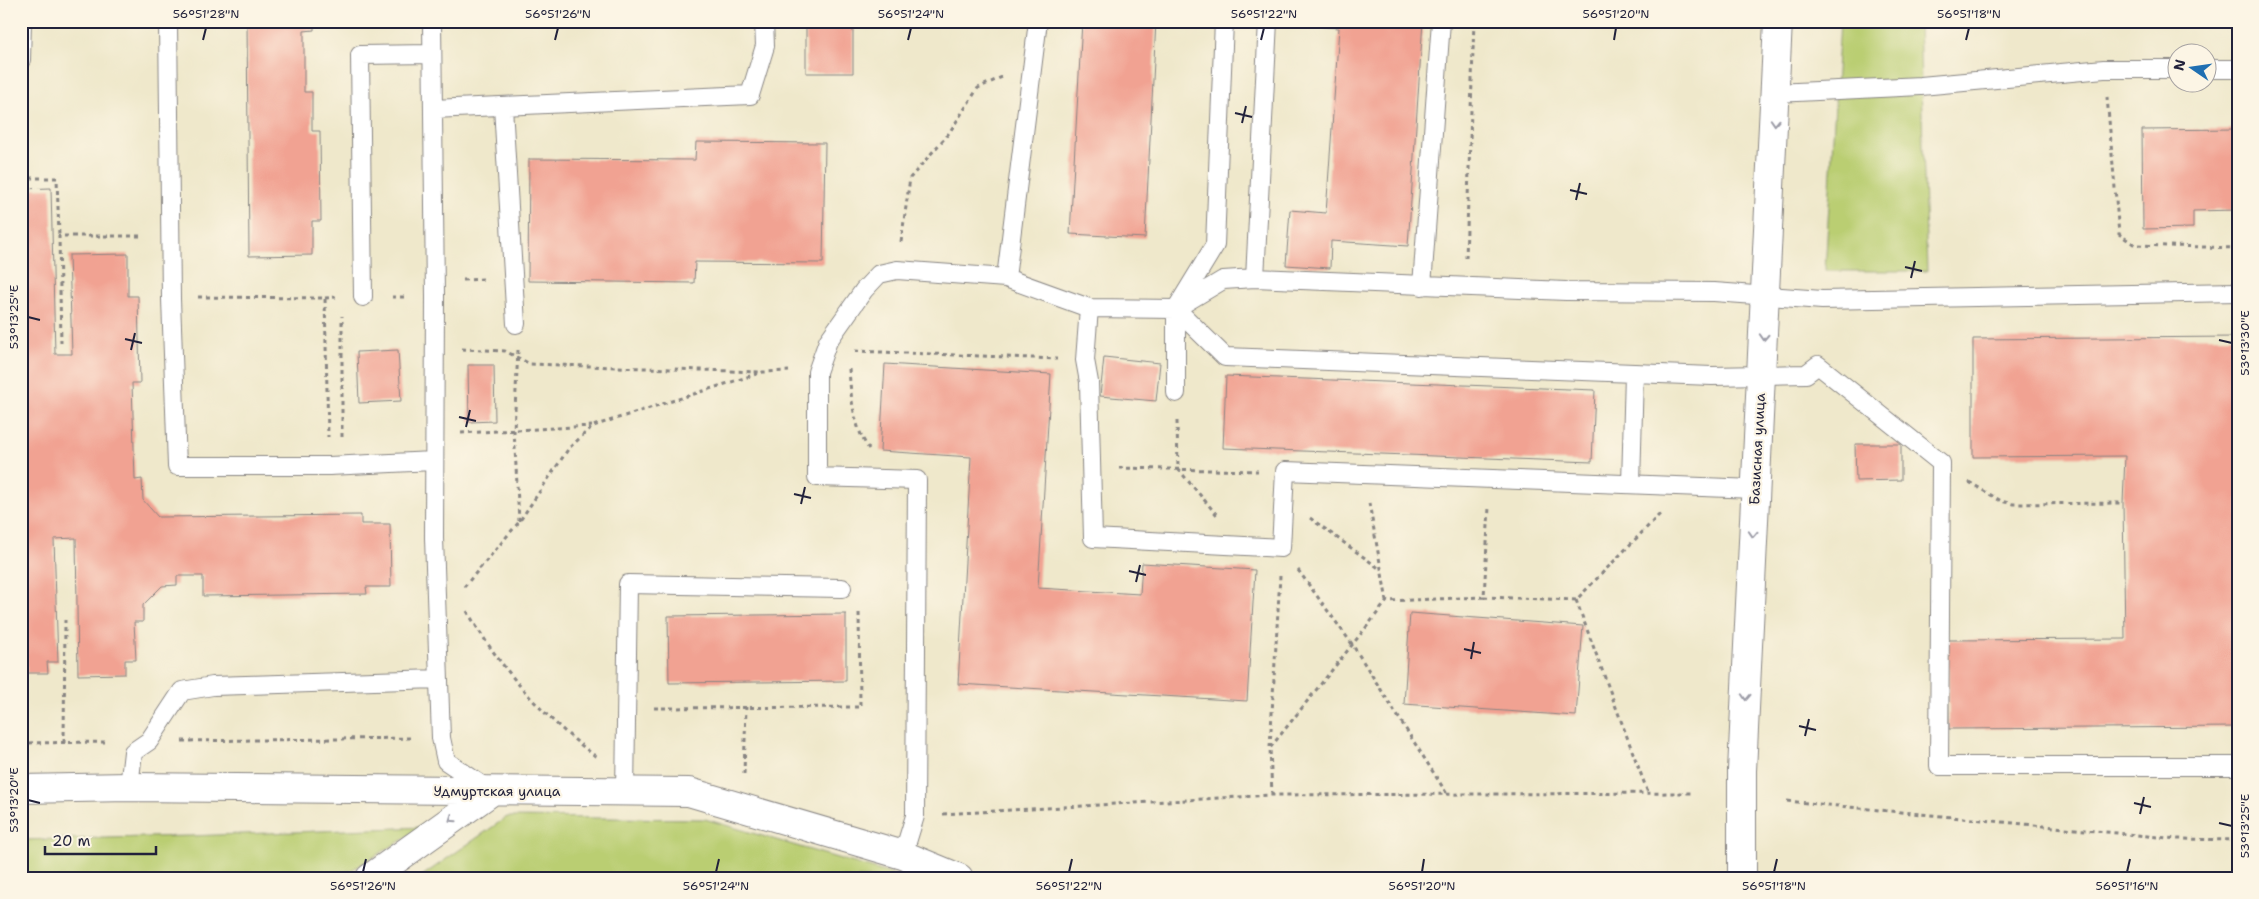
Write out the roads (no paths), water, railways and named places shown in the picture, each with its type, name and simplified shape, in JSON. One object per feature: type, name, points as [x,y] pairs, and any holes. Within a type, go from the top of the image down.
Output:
[{"type":"street","name":"Базисная улица","points":[[1742,878],[1742,771],[1778,21]]},
{"type":"street","name":"Удмуртская улица","points":[[21,789],[129,787],[689,792],[902,855],[959,878]]},
{"type":"street","points":[[370,878],[492,791]]},
{"type":"lane","points":[[21,60],[22,21]]},
{"type":"lane","points":[[168,21],[171,299],[176,466],[433,462]]},
{"type":"lane","points":[[432,21],[435,296],[433,462],[436,618],[441,738],[446,761],[492,791]]},
{"type":"lane","points":[[433,109],[750,95],[765,46],[764,21]]},
{"type":"lane","points":[[1006,278],[1038,21]]},
{"type":"lane","points":[[1176,393],[1176,309],[1215,245],[1224,21]]},
{"type":"lane","points":[[1255,278],[1268,21]]},
{"type":"lane","points":[[1422,286],[1441,21]]},
{"type":"lane","points":[[363,297],[360,55],[432,54]]},
{"type":"lane","points":[[1776,93],[1921,86],[2104,68],[2166,69]]},
{"type":"lane","points":[[2216,69],[2238,69]]},
{"type":"lane","points":[[503,107],[516,324]]},
{"type":"lane","points":[[902,855],[915,816],[917,480],[817,477],[817,372],[828,341],[864,290],[878,274],[897,270],[1006,278],[1089,308],[1176,309],[1223,280],[1255,278],[1422,286],[1714,292],[1822,300],[2238,292]]},
{"type":"lane","points":[[1089,308],[1085,360],[1089,382],[1093,538],[1281,548],[1285,471],[1755,489]]},
{"type":"lane","points":[[1176,309],[1225,357],[1634,374],[1806,374],[1818,365],[1941,463],[1939,766],[2238,766]]},
{"type":"lane","points":[[1631,484],[1634,374]]},
{"type":"lane","points":[[624,792],[628,584],[842,588]]},
{"type":"lane","points":[[129,787],[133,752],[148,741],[182,691],[213,686],[438,679]]}]
